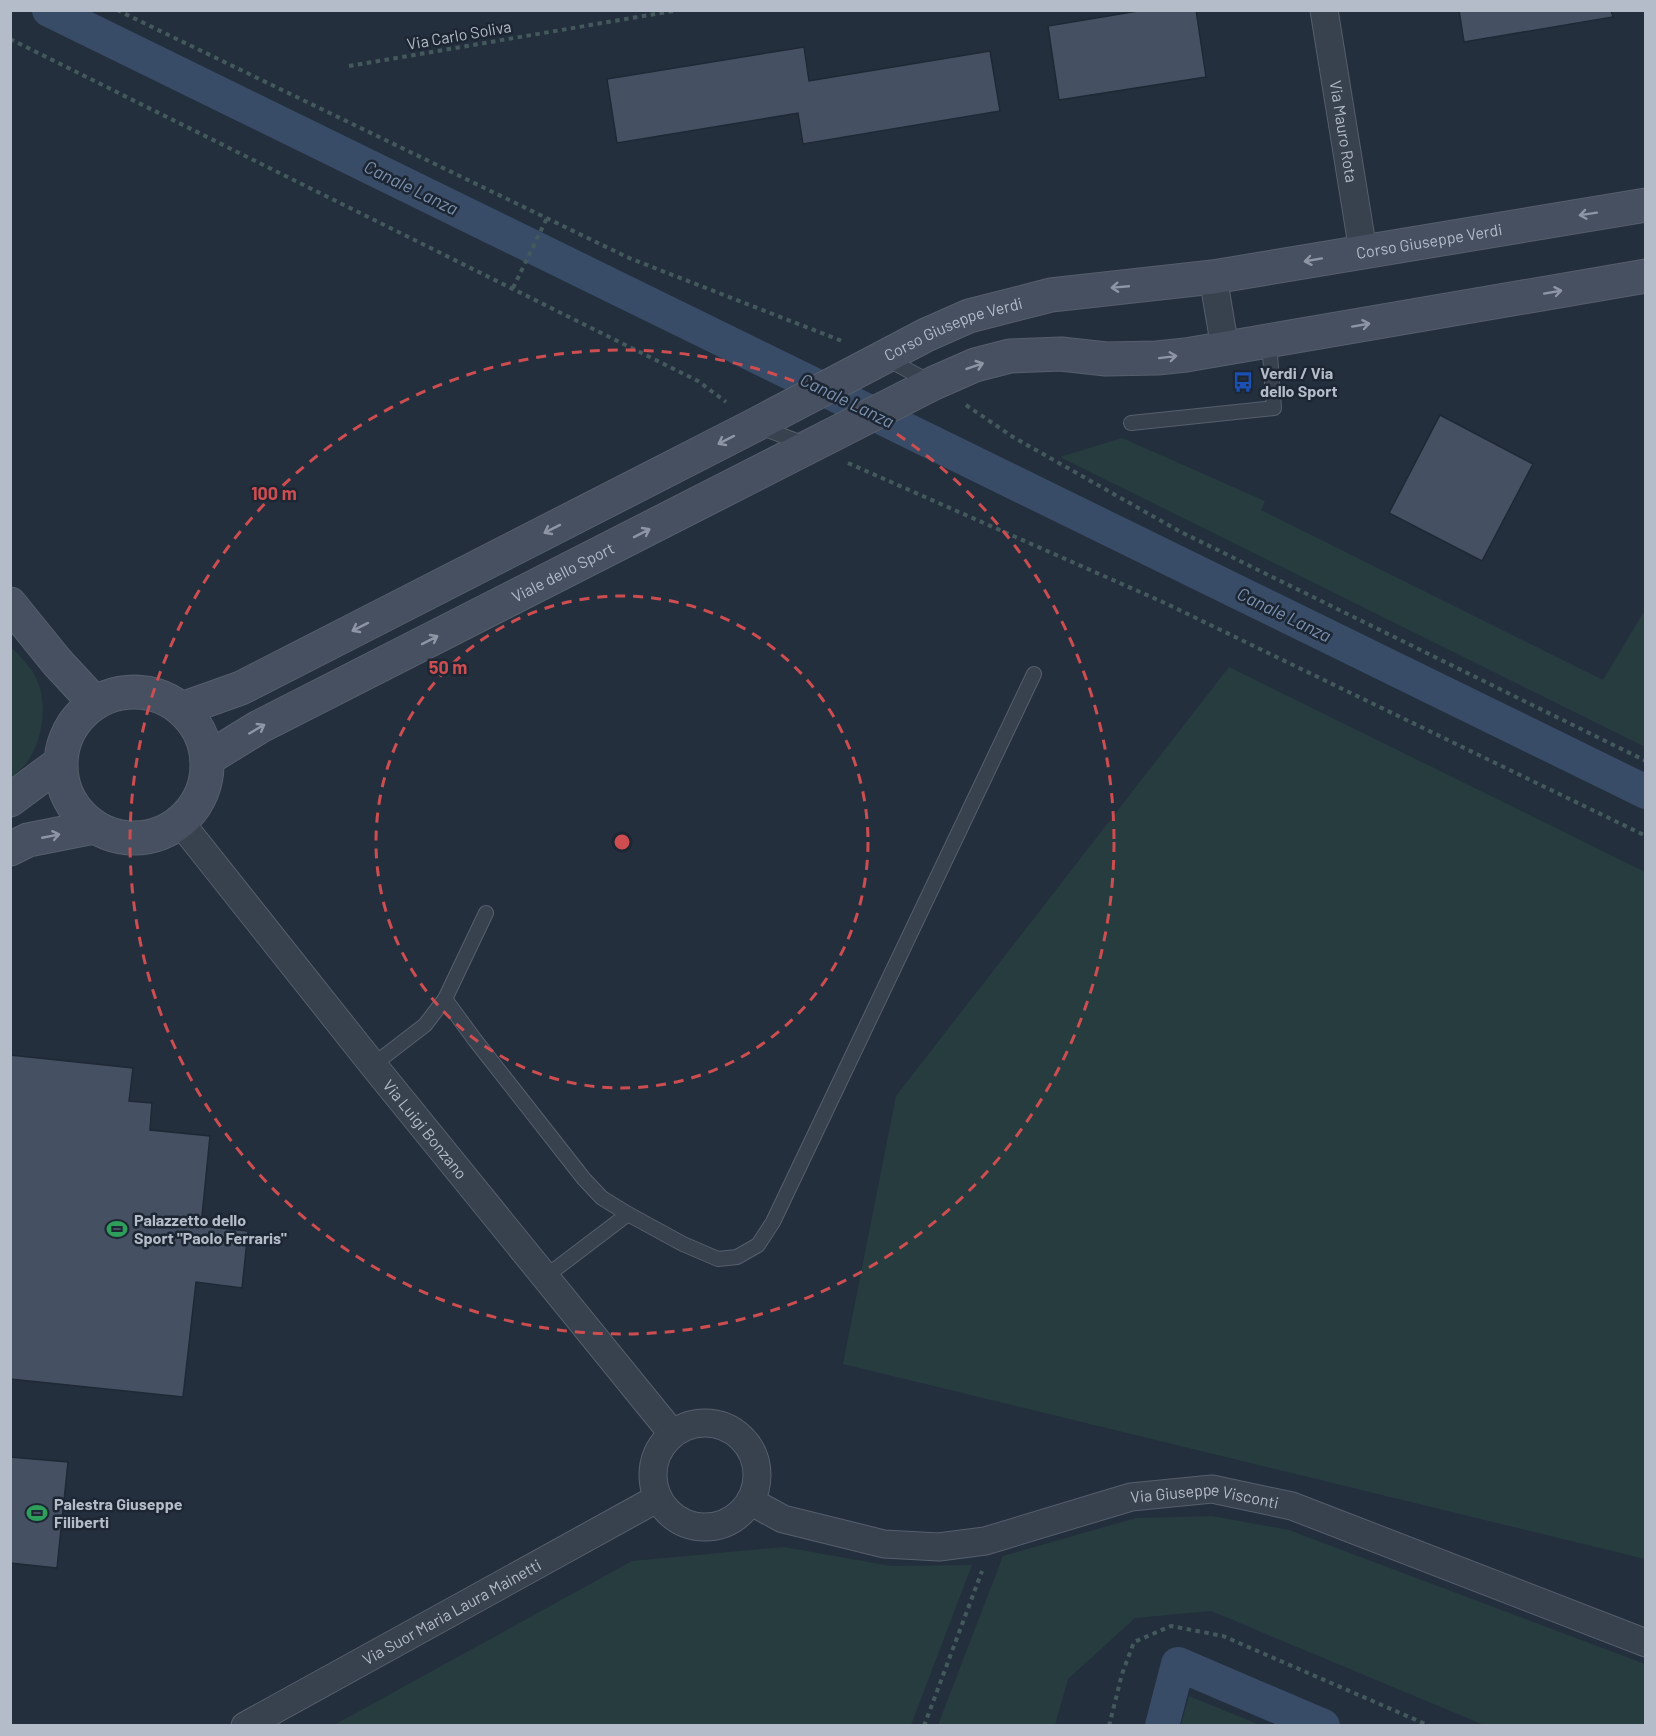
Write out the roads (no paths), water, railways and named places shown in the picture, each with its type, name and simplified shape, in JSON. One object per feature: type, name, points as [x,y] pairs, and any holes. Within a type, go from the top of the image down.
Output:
[{"type":"street","name":"Via Mauro Rota","points":[[1324,10],[1363,251]]},
{"type":"street","name":"Corso Giuseppe Verdi","points":[[878,360],[969,316],[1061,293],[1213,277],[1645,205]]},
{"type":"street","points":[[928,386],[975,365],[1010,356],[1061,354],[1106,358],[1158,358],[1646,276]]},
{"type":"street","points":[[1213,277],[1225,348]]},
{"type":"street","points":[[182,710],[241,688],[878,360]]},
{"type":"street","name":"Viale dello Sport","points":[[207,759],[259,727],[928,386]]},
{"type":"street","points":[[10,604],[57,662],[95,703]]},
{"type":"street","points":[[139,692],[162,698],[182,710],[199,732],[207,759],[205,783],[195,805],[180,822],[160,834],[138,839],[115,836],[94,827],[75,810],[64,788],[60,763],[65,739],[77,719],[95,703],[116,694],[139,692]]},
{"type":"street","points":[[10,800],[60,763]]},
{"type":"street","name":"Via Luigi Bonzano","points":[[180,822],[373,1065],[672,1433]]},
{"type":"street","points":[[10,849],[28,840],[94,827]]},
{"type":"street","points":[[706,1422],[724,1426],[739,1435],[751,1449],[756,1466],[756,1484],[750,1501],[740,1513],[726,1522],[711,1527],[695,1526],[680,1521],[667,1512],[658,1498],[652,1481],[654,1464],[660,1447],[672,1433],[688,1425],[706,1422]]},
{"type":"street","name":"Via Giuseppe Visconti","points":[[750,1501],[783,1519],[884,1544],[939,1547],[985,1541],[1131,1497],[1212,1490],[1292,1506],[1646,1643]]},
{"type":"street","name":"Via Suor Maria Laura Mainetti","points":[[245,1725],[658,1498]]},
{"type":"lane","points":[[1131,423],[1274,408],[1269,341]]},
{"type":"lane","points":[[878,360],[928,386]]},
{"type":"lane","points":[[766,419],[818,443]]},
{"type":"lane","points":[[445,999],[474,1040],[584,1179],[602,1198],[683,1244],[718,1259],[736,1257],[758,1245],[773,1222],[1034,674]]},
{"type":"lane","points":[[373,1065],[425,1025],[445,999],[486,913]]},
{"type":"lane","points":[[545,1277],[628,1214]]},
{"type":"waterway","name":"Canale Lanza","points":[[49,10],[1646,792]]},
{"type":"waterway","points":[[1162,1726],[1178,1664],[1323,1726]]},
{"type":"place","name":"Verdi / Via dello Sport","points":[[1243,382]]},
{"type":"place","name":"Palazzetto dello Sport \"Paolo Ferraris\"","points":[[117,1229]]},
{"type":"place","name":"Palestra Giuseppe Filiberti","points":[[37,1513]]}]
